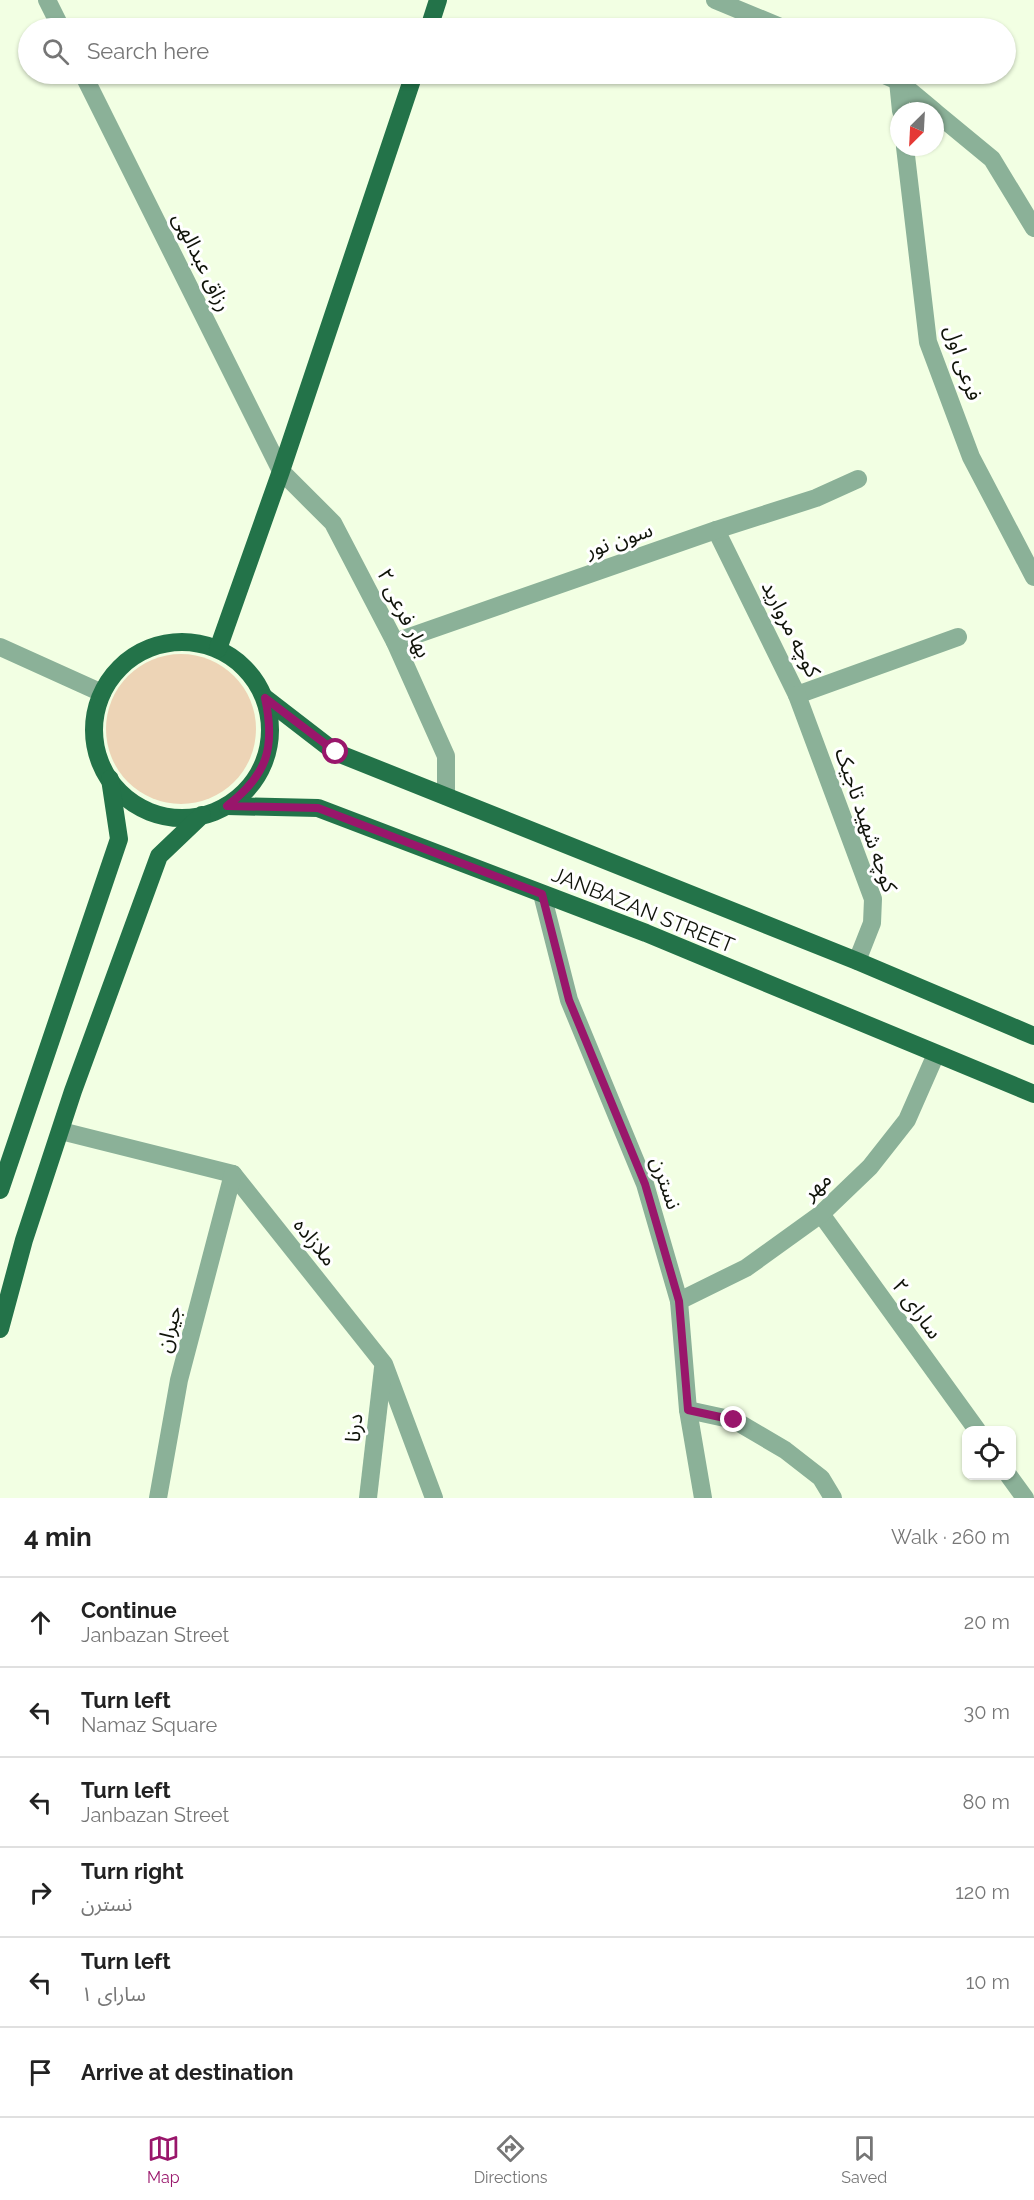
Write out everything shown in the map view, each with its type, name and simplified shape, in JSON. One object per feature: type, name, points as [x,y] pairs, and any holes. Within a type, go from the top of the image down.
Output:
[{"type":"main road","points":[[432,18],[438,0]]},
{"type":"main road","points":[[218,649],[281,471],[411,84]]},
{"type":"main road","points":[[191,642],[218,649],[238,661],[254,678],[265,698],[270,722],[269,747],[261,770],[246,791],[227,806],[202,815],[176,817],[150,812],[127,798],[110,779],[98,755],[94,735],[96,714],[102,693],[117,670],[138,653],[164,644],[191,642]]},
{"type":"main road","name":"JANBAZAN STREET","points":[[265,698],[336,752],[857,961],[1034,1036]]},
{"type":"main road","points":[[0,1190],[118,839],[110,779]]},
{"type":"main road","name":"JANBAZAN STREET","points":[[227,806],[318,808],[646,933],[1034,1094]]},
{"type":"main road","points":[[0,1329],[24,1240],[73,1091],[159,856],[202,815]]},
{"type":"street","points":[[46,0],[56,18]]},
{"type":"street","points":[[715,0],[759,18]]},
{"type":"street","name":"رزاق عبدالهی","points":[[88,84],[281,471]]},
{"type":"street","points":[[892,84],[898,102]]},
{"type":"street","points":[[899,84],[922,102]]},
{"type":"street","points":[[944,119],[992,159],[1034,228]]},
{"type":"street","name":"فرعی اول","points":[[906,156],[928,342],[971,457],[1034,577]]},
{"type":"street","name":"بهار فرعی ۲","points":[[281,471],[333,523],[395,642],[446,756],[446,796]]},
{"type":"street","name":"سون نور","points":[[395,642],[716,530],[816,498],[858,479]]},
{"type":"street","name":"کوچه مروارید","points":[[716,530],[797,695],[957,637]]},
{"type":"street","points":[[0,648],[102,693]]},
{"type":"street","name":"کوچه شهید تاجیک","points":[[797,695],[873,899],[872,923],[857,961]]},
{"type":"street","name":"نسترن","points":[[542,894],[569,1000],[645,1184],[679,1301],[688,1410],[703,1498]]},
{"type":"street","name":"مهر","points":[[679,1301],[746,1269],[821,1214],[870,1167],[907,1120],[936,1054]]},
{"type":"street","points":[[61,1131],[233,1174]]},
{"type":"street","name":"ملازاده","points":[[233,1174],[384,1364],[434,1498]]},
{"type":"street","name":"جیران","points":[[158,1498],[179,1380],[233,1174]]},
{"type":"street","name":"سارای ۲","points":[[821,1214],[973,1426]]},
{"type":"street","name":"درنا","points":[[368,1498],[384,1364]]},
{"type":"street","points":[[688,1410],[734,1420],[785,1450],[821,1478],[832,1498]]},
{"type":"street","points":[[1012,1480],[1025,1498]]},
{"type":"shaded area","points":[[181,654],[210,659],[223,666],[234,676],[244,687],[251,700],[256,729],[251,758],[244,771],[234,782],[223,792],[210,799],[181,804],[152,799],[139,792],[128,782],[118,771],[111,758],[106,729],[111,700],[118,687],[128,676],[139,666],[152,659]]},
{"type":"route","points":[[336,752],[265,698],[270,722],[269,747],[261,770],[246,791],[227,806],[318,808],[542,894],[569,1000],[645,1184],[679,1301],[688,1410],[734,1420]]}]
